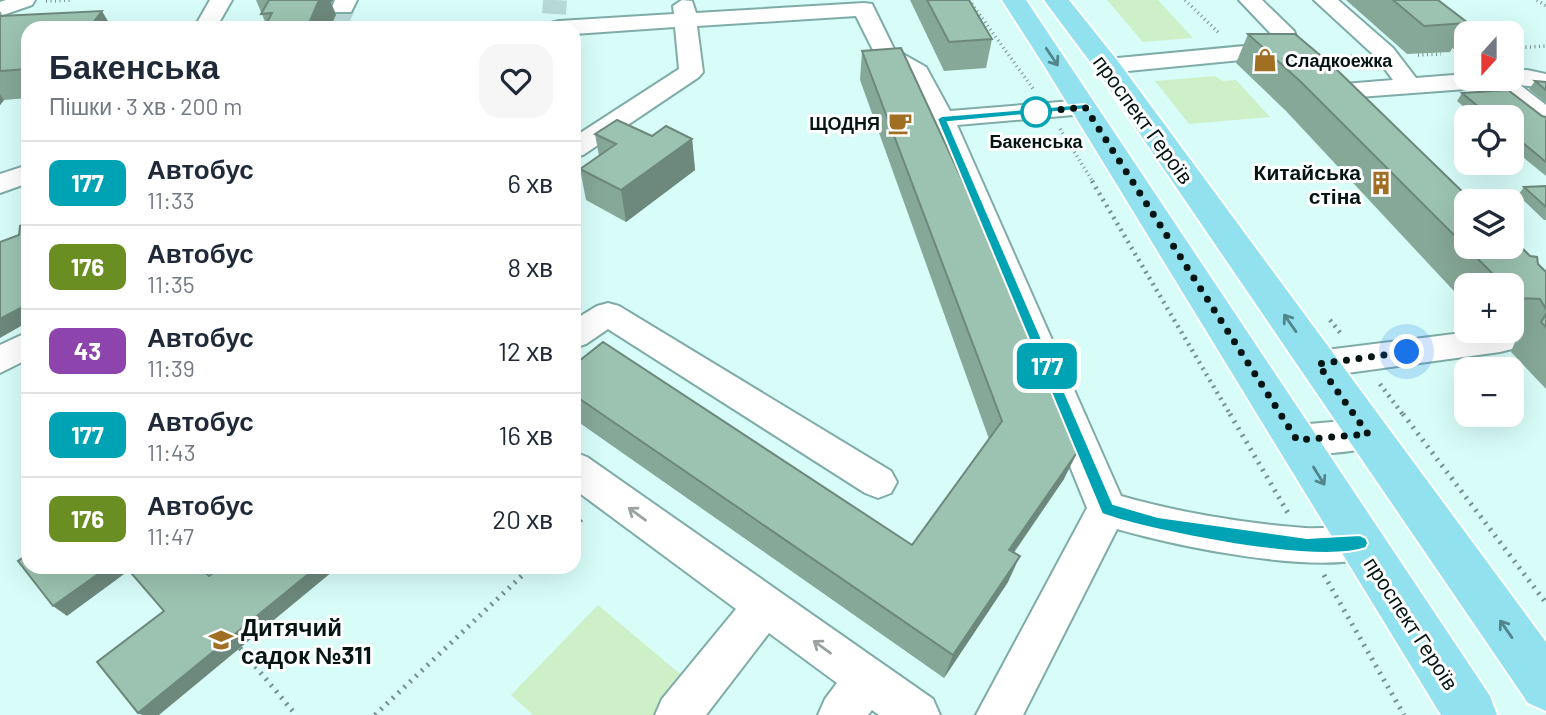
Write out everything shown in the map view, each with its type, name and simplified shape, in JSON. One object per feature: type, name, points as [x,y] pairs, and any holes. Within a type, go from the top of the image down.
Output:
[{"type":"main road","name":"проспект Героїв","points":[[1014,0],[1066,109],[1297,440],[1471,715]]},
{"type":"main road","name":"проспект Героїв","points":[[1056,0],[1107,66],[1546,685]]},
{"type":"street","points":[[0,10],[24,0]]},
{"type":"street","points":[[209,21],[221,0]]},
{"type":"street","points":[[1251,0],[1286,36],[1289,48],[1352,112]]},
{"type":"street","points":[[1325,0],[1385,53],[1410,87]]},
{"type":"street","points":[[1410,0],[1454,35]]},
{"type":"street","points":[[581,144],[691,72],[686,13]]},
{"type":"street","points":[[1107,66],[1289,48]]},
{"type":"street","points":[[1524,77],[1546,81]]},
{"type":"street","points":[[1332,92],[1454,84]]},
{"type":"street","points":[[1512,91],[1546,117]]},
{"type":"street","points":[[942,119],[1066,109]]},
{"type":"street","points":[[0,184],[21,176]]},
{"type":"street","points":[[581,331],[608,314],[878,482]]},
{"type":"street","points":[[1318,364],[1477,343]]},
{"type":"street","points":[[0,360],[21,348]]},
{"type":"street","points":[[1297,440],[1368,434]]},
{"type":"street","points":[[581,473],[917,715]]},
{"type":"street","points":[[1107,509],[1158,524],[1307,546],[1360,543]]},
{"type":"street","points":[[678,715],[765,605]]},
{"type":"street","points":[[841,715],[867,679]]},
{"type":"lane","points":[[581,21],[686,13],[864,9],[885,52],[918,72],[942,119],[1107,509],[999,715]]},
{"type":"path","points":[[969,0],[1066,109],[1133,246],[1404,715]]},
{"type":"path","points":[[1185,0],[1240,53]]},
{"type":"path","points":[[1537,0],[1546,6]]},
{"type":"path","points":[[1524,47],[1546,46]]},
{"type":"path","points":[[1329,318],[1546,603]]},
{"type":"path","points":[[375,715],[524,574]]},
{"type":"path","points":[[240,648],[296,715]]},
{"type":"green space","points":[[1107,0],[1158,0],[1193,38],[1143,42]]},
{"type":"green space","points":[[1215,76],[1223,81],[1236,80],[1270,117],[1189,124],[1155,81]]},
{"type":"green space","points":[[598,605],[685,678],[654,715],[533,715],[511,695]]},
{"type":"building","points":[[269,0],[319,0],[310,21],[268,21],[272,13],[261,14]]},
{"type":"building","points":[[927,0],[969,0],[992,39],[949,42]]},
{"type":"building","points":[[1393,0],[1438,0],[1465,21],[1454,21],[1454,24],[1424,26]]},
{"type":"building","points":[[102,11],[94,21],[21,21],[21,70],[0,71],[0,16]]},
{"type":"building","points":[[1248,34],[1295,34],[1333,66],[1460,189],[1454,189],[1454,235],[1301,82]]},
{"type":"building","points":[[901,48],[1059,389],[1073,422],[1078,451],[1009,550],[1020,556],[953,655],[581,400],[581,359],[603,342],[912,545],[1002,421],[862,51]]},
{"type":"building","points":[[1535,81],[1546,82],[1546,90]]},
{"type":"building","points":[[1509,91],[1546,117],[1546,162],[1524,144],[1524,105],[1476,105],[1462,93]]},
{"type":"building","points":[[617,120],[652,136],[666,126],[692,139],[621,190],[581,170],[616,144],[595,134]]},
{"type":"building","points":[[1546,186],[1546,207],[1524,187]]},
{"type":"building","points":[[20,226],[21,308],[0,319],[0,242],[19,235]]},
{"type":"building","points":[[1524,250],[1530,256],[1537,257],[1538,264],[1546,272],[1546,309],[1540,299],[1524,298],[1524,273],[1492,273],[1478,259],[1524,259]]},
{"type":"building","points":[[1546,314],[1546,327],[1541,322]]},
{"type":"building","points":[[28,574],[98,574],[53,606]]},
{"type":"building","points":[[132,574],[308,574],[138,713],[97,662],[164,611]]},
{"type":"tunnel","points":[[554,14],[555,0]]},
{"type":"tunnel","points":[[337,21],[343,7]]},
{"type":"bus line","name":"177","points":[[1085,107],[942,119],[1107,509],[1158,524],[1307,546],[1360,543]]},
{"type":"place","name":"Сладкоежка","points":[[1265,60]]},
{"type":"place","name":"Бакенська","points":[[1036,112]]},
{"type":"place","name":"ЩОДНЯ","points":[[900,123]]},
{"type":"place","name":"Китайська стіна","points":[[1381,183]]},
{"type":"place","name":"Дитячий садок №311","points":[[221,640]]},
{"type":"route","points":[[1036,112],[1085,107],[1297,440],[1368,434],[1318,364],[1407,352]]}]
